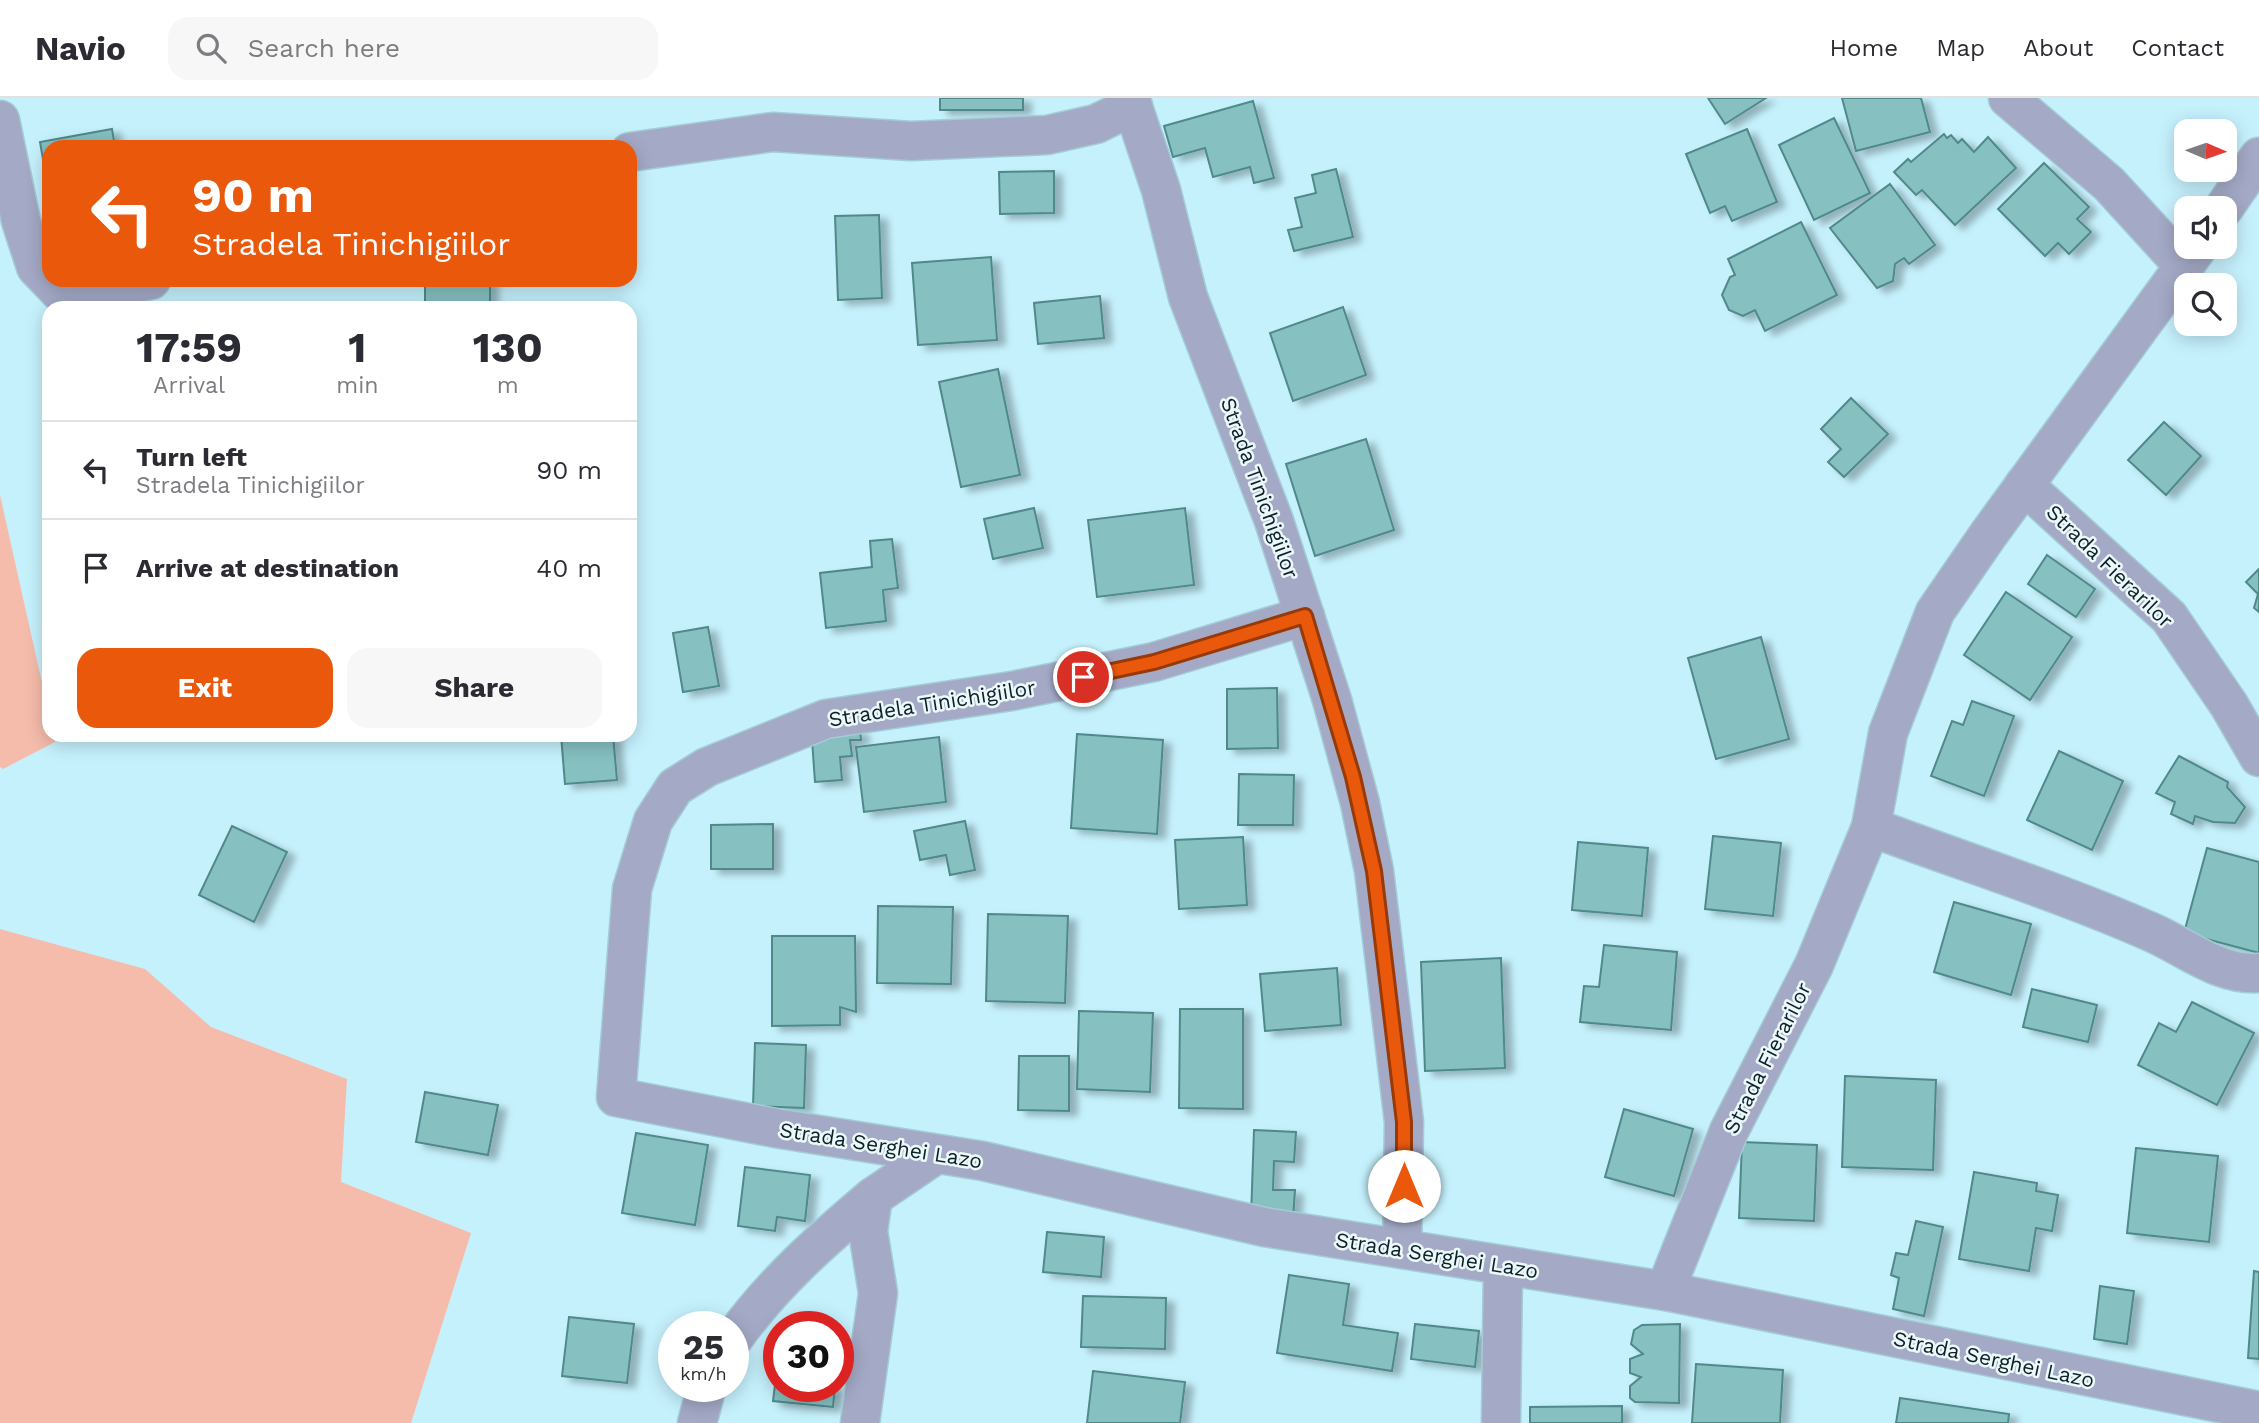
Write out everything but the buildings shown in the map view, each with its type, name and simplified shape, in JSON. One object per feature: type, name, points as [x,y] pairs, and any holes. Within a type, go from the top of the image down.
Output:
[{"type":"street","name":"Strada Fierarilor","points":[[2008,98],[2174,241]]},
{"type":"street","name":"Strada Tinichigiilor","points":[[637,151],[773,132],[911,141],[1047,135],[1096,124],[1131,102],[1161,190],[1188,298],[1274,521],[1353,777],[1374,871],[1404,1122],[1402,1249]]},
{"type":"street","points":[[0,120],[21,220],[36,267],[42,273]]},
{"type":"street","points":[[2232,196],[2259,156]]},
{"type":"street","name":"Strada Fierarilor","points":[[1665,1291],[1729,1131],[1814,965],[1871,827],[1888,733],[1935,612],[2024,485],[2191,259]]},
{"type":"street","points":[[55,287],[60,292],[91,292],[116,287]]},
{"type":"street","name":"Strada Fierarilor","points":[[2024,485],[2169,617],[2229,705],[2259,757]]},
{"type":"street","name":"Stradela Tinichigiilor","points":[[616,1097],[632,889],[653,821],[675,787],[707,766],[826,719],[1012,691],[1154,662],[1305,616]]},
{"type":"street","points":[[1871,827],[2152,932],[2223,969],[2245,974],[2259,973]]},
{"type":"street","name":"Strada Serghei Lazo","points":[[616,1097],[935,1155],[983,1161],[1264,1227],[1665,1291],[2259,1410]]},
{"type":"street","points":[[749,1316],[818,1243],[873,1197],[935,1155]]},
{"type":"street","points":[[860,1423],[878,1293],[868,1231],[873,1197]]},
{"type":"street","points":[[1501,1423],[1503,1266]]},
{"type":"street","points":[[697,1423],[703,1402]]},
{"type":"shaded area","points":[[0,495],[42,683],[42,742],[55,742],[3,769],[0,767]]},
{"type":"shaded area","points":[[0,929],[145,969],[211,1027],[347,1079],[341,1182],[471,1233],[411,1423],[0,1423]]},
{"type":"route","points":[[1083,677],[1154,662],[1305,616],[1332,699],[1360,803],[1374,871],[1397,1048],[1404,1122],[1404,1186]]}]
